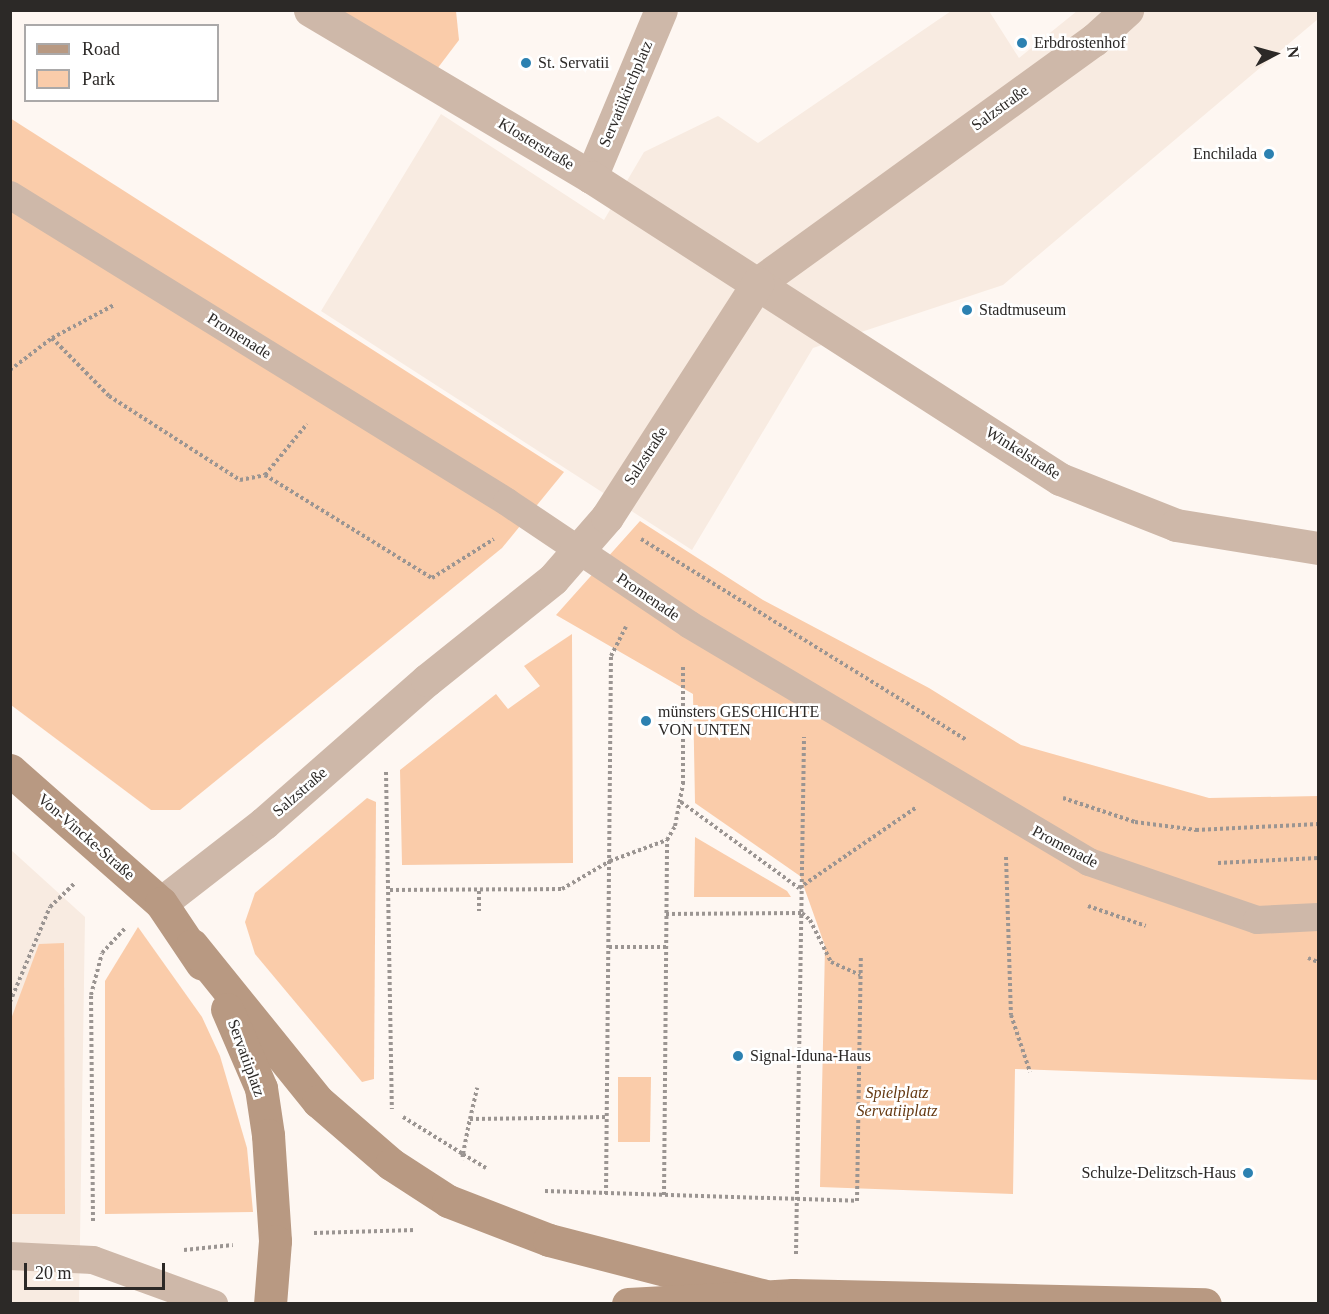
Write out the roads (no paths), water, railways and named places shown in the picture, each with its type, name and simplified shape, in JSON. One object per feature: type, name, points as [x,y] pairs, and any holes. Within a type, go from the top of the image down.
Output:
[{"type":"main road","name":"Von-Vincke-Straße","points":[[10,770],[161,903]]},
{"type":"main road","name":"Servatiiplatz","points":[[161,903],[192,945],[238,1028],[261,1088],[274,1241],[270,1304]]},
{"type":"main road","points":[[192,945],[318,1101],[391,1164],[448,1202],[549,1240],[777,1295]]},
{"type":"main road","points":[[628,1304],[777,1295],[1205,1304]]},
{"type":"street","name":"Klosterstraße","points":[[310,10],[591,177],[759,283]]},
{"type":"street","name":"Servatiikirchplatz","points":[[591,177],[661,10]]},
{"type":"street","name":"Salzstraße","points":[[161,903],[553,579],[580,551],[607,517],[759,283],[1094,40],[1127,10]]},
{"type":"street","name":"Winkelstraße","points":[[759,283],[1060,478],[1176,525],[1318,548]]},
{"type":"lane","name":"Promenade","points":[[10,195],[521,511],[690,625],[1089,862],[1174,894],[1257,920],[1318,917]]},
{"type":"lane","points":[[10,1256],[93,1260],[214,1304]]},
{"type":"place","name":"Erbdrostenhof","points":[[1022,43]]},
{"type":"place","name":"St. Servatii","points":[[526,63]]},
{"type":"place","name":"Enchilada","points":[[1269,154]]},
{"type":"place","name":"Stadtmuseum","points":[[967,310]]},
{"type":"place","name":"münsters GESCHICHTE VON UNTEN","points":[[646,721]]},
{"type":"place","name":"Signal-Iduna-Haus","points":[[738,1056]]},
{"type":"place","name":"Schulze-Delitzsch-Haus","points":[[1248,1173]]},
{"type":"park label","name":"Spielplatz Servatiiplatz","points":[[897,1102]]}]
